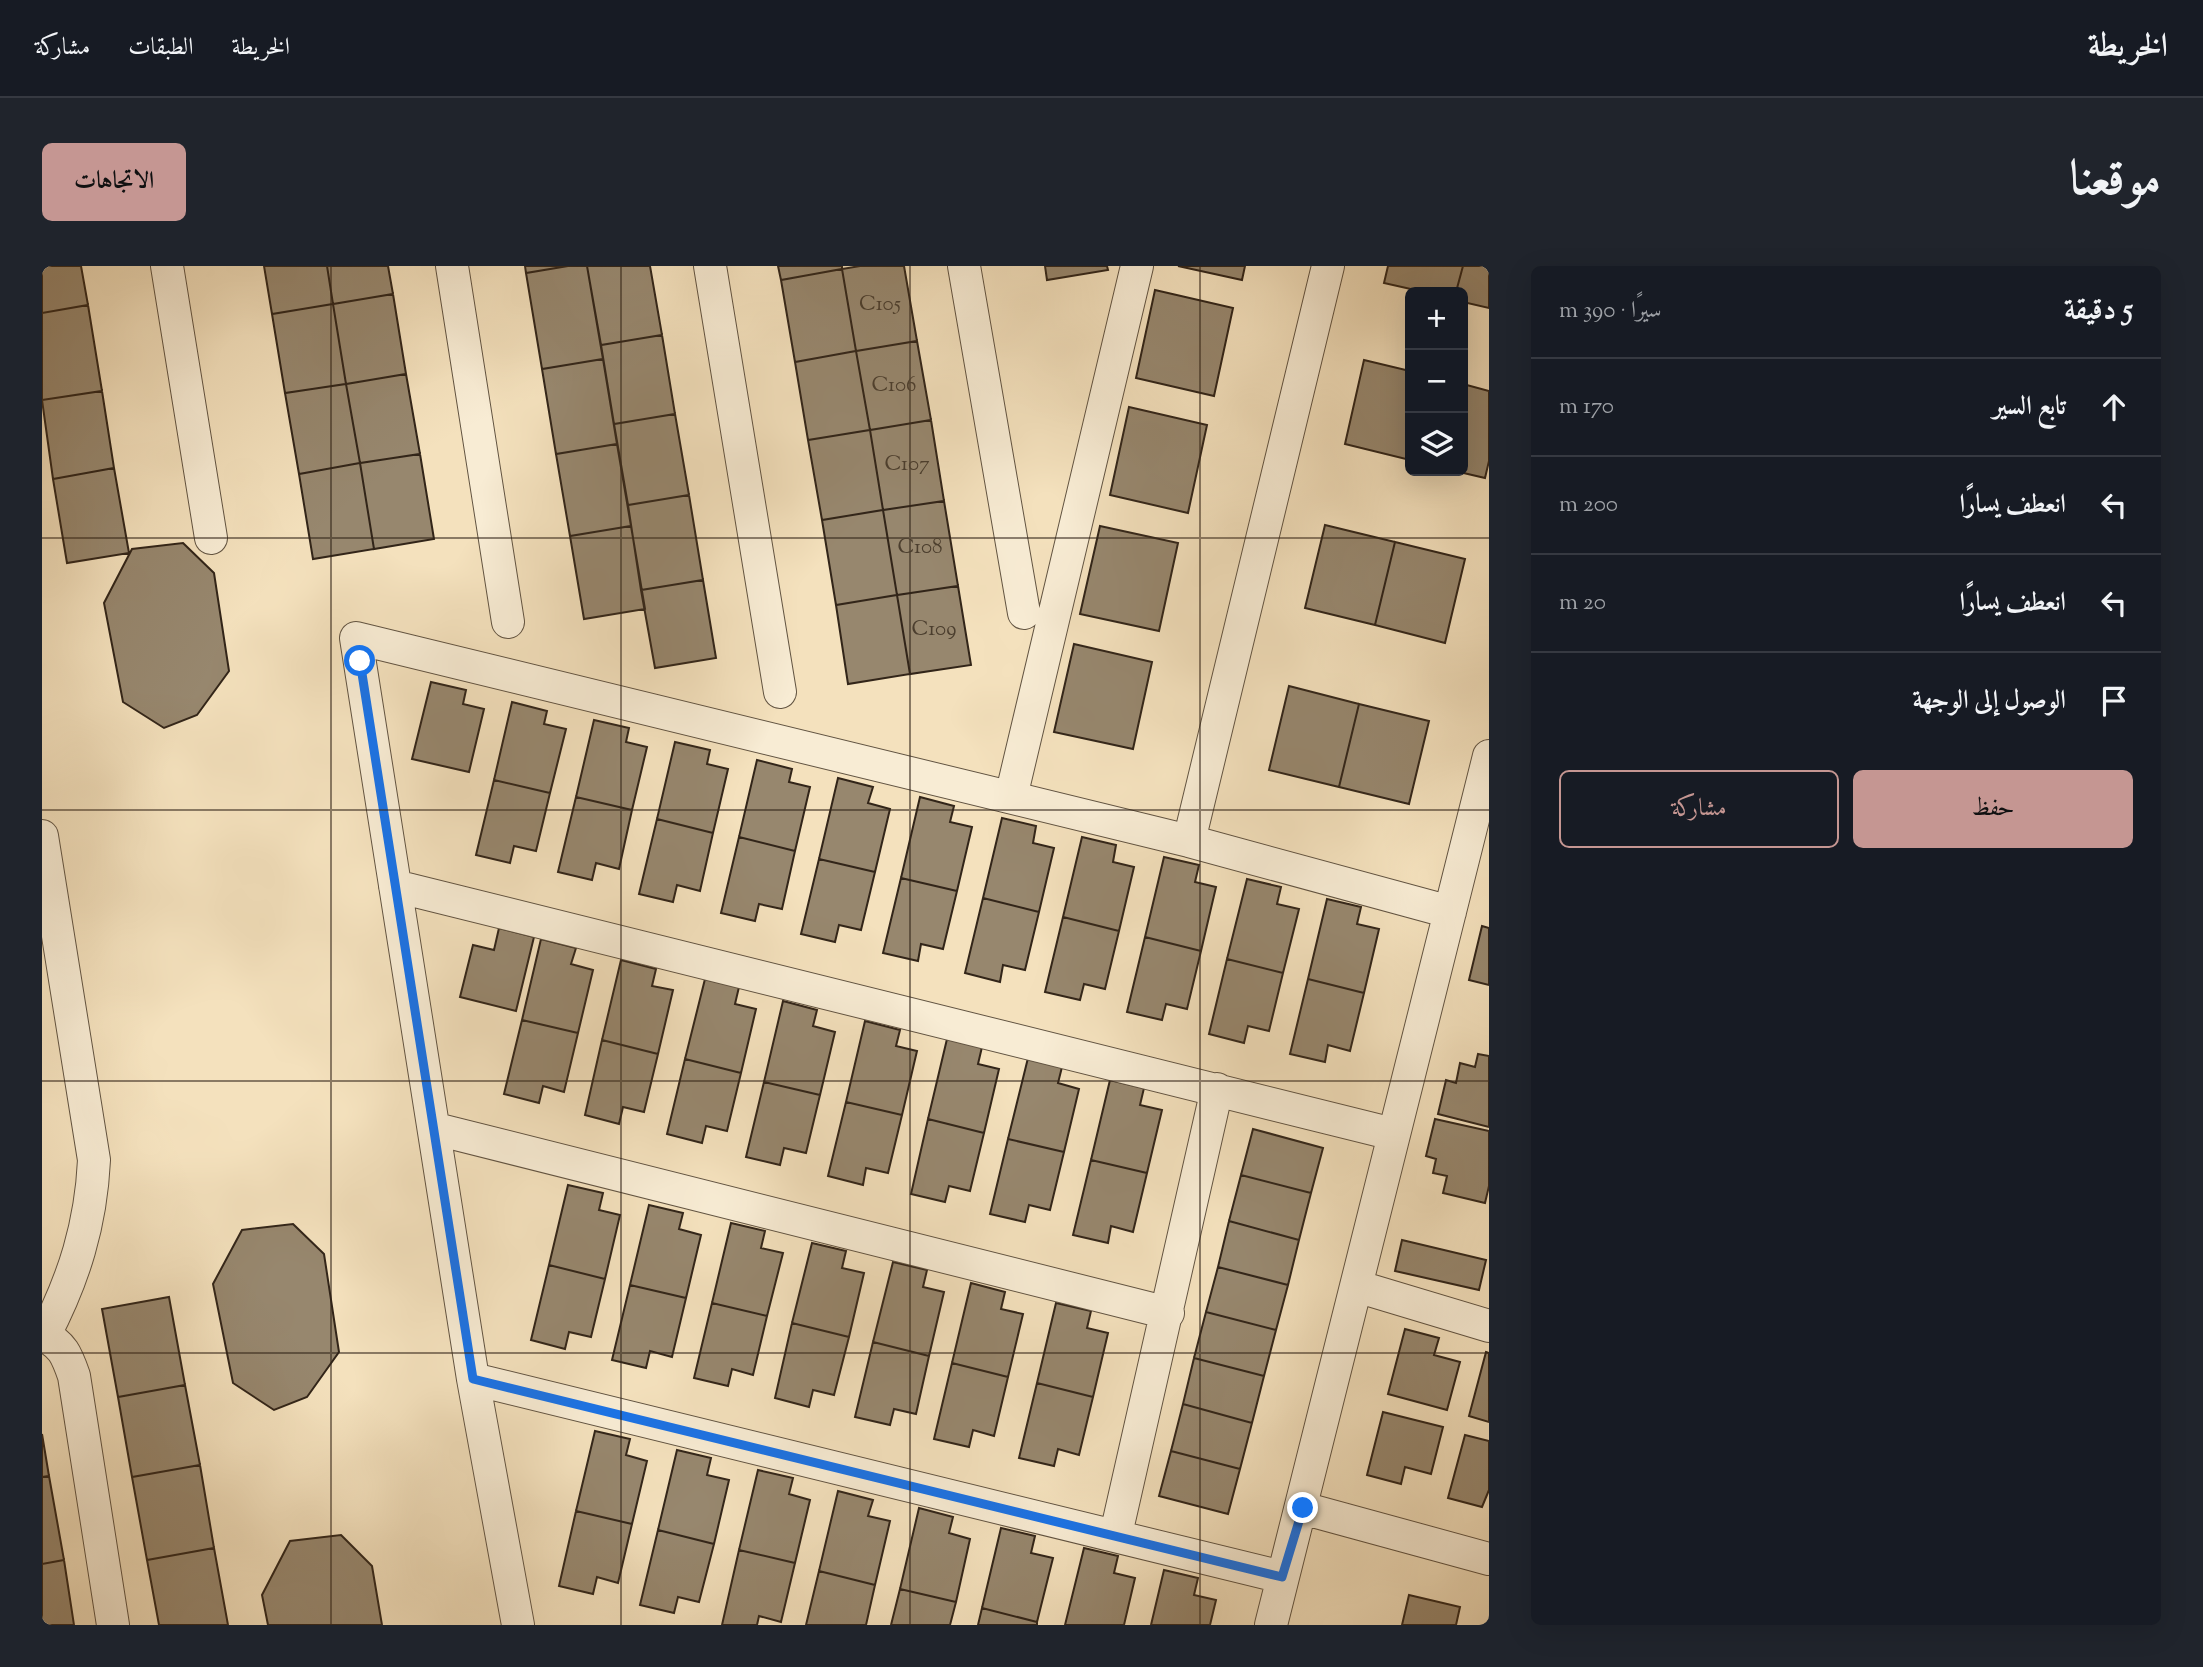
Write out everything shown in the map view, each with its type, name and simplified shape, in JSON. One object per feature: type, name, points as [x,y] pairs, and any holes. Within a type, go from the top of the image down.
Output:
[{"type":"street","points":[[167,266],[211,538]]},
{"type":"street","points":[[452,266],[509,622]]},
{"type":"street","points":[[710,266],[780,692]]},
{"type":"street","points":[[964,266],[1024,613]]},
{"type":"street","points":[[1011,797],[1137,266]]},
{"type":"street","points":[[1189,841],[1328,266]]},
{"type":"street","points":[[518,1625],[473,1379],[436,1129],[356,638],[1189,841],[1450,912]]},
{"type":"street","points":[[1271,1625],[1303,1508],[1393,1133],[1489,756]]},
{"type":"street","points":[[42,836],[94,1160],[92,1191],[80,1251],[71,1280],[43,1335],[57,1342],[66,1353],[74,1376],[113,1625]]},
{"type":"street","points":[[395,886],[1393,1133]]},
{"type":"street","points":[[1116,1534],[1217,1089]]},
{"type":"street","points":[[436,1129],[1168,1313]]},
{"type":"street","points":[[1356,1286],[1489,1326]]},
{"type":"street","points":[[473,1379],[1116,1534],[1282,1577]]},
{"type":"street","points":[[1303,1508],[1489,1559]]},
{"type":"building","points":[[42,266],[81,266],[88,305],[42,313]]},
{"type":"building","points":[[264,266],[327,266],[333,304],[272,314]]},
{"type":"building","points":[[327,266],[388,266],[393,294],[333,304]]},
{"type":"building","points":[[525,266],[568,266],[526,273]]},
{"type":"building","points":[[568,266],[587,266],[603,359],[542,369],[526,273]]},
{"type":"building","points":[[587,266],[650,266],[662,335],[601,345]]},
{"type":"building","points":[[778,266],[842,266],[842,269],[781,280]]},
{"type":"building","points":[[860,266],[904,266],[917,341],[856,351],[842,269]]},
{"type":"building","points":[[1045,266],[1107,266],[1108,270],[1047,280]]},
{"type":"building","points":[[1178,266],[1245,266],[1242,280]]},
{"type":"building","points":[[1388,266],[1463,266],[1457,287],[1405,288],[1384,283]]},
{"type":"building","points":[[1463,266],[1489,266],[1489,308],[1468,303],[1468,287],[1457,287]]},
{"type":"building","points":[[842,269],[856,351],[795,362],[781,280]]},
{"type":"building","points":[[1155,290],[1233,308],[1214,396],[1136,378]]},
{"type":"building","points":[[393,294],[406,374],[346,384],[333,304]]},
{"type":"building","points":[[333,304],[346,384],[285,393],[272,314]]},
{"type":"building","points":[[88,305],[102,391],[42,400],[42,313]]},
{"type":"building","points":[[662,335],[675,414],[614,424],[601,345]]},
{"type":"building","points":[[917,341],[931,420],[870,430],[856,351]]},
{"type":"building","points":[[856,351],[870,430],[808,440],[795,362]]},
{"type":"building","points":[[603,359],[617,444],[556,454],[542,369]]},
{"type":"building","points":[[1364,360],[1405,370],[1405,459],[1345,444]]},
{"type":"building","points":[[406,374],[420,454],[360,463],[346,384]]},
{"type":"building","points":[[346,384],[360,463],[299,474],[285,393]]},
{"type":"building","points":[[1468,385],[1489,391],[1489,461],[1485,478],[1468,474]]},
{"type":"building","points":[[102,391],[114,468],[53,479],[42,400]]},
{"type":"building","points":[[1129,407],[1207,425],[1188,513],[1110,495]]},
{"type":"building","points":[[675,414],[689,495],[628,505],[614,424]]},
{"type":"building","points":[[931,420],[944,501],[883,510],[870,430]]},
{"type":"building","points":[[870,430],[883,510],[822,520],[808,440]]},
{"type":"building","points":[[617,444],[631,526],[570,536],[556,454]]},
{"type":"building","points":[[420,454],[434,539],[374,549],[360,463]]},
{"type":"building","points":[[360,463],[374,549],[313,559],[299,474]]},
{"type":"building","points":[[114,468],[129,553],[67,563],[53,479]]},
{"type":"building","points":[[689,495],[703,580],[641,590],[628,505]]},
{"type":"building","points":[[944,501],[958,586],[897,595],[883,510]]},
{"type":"building","points":[[883,510],[897,595],[836,605],[822,520]]},
{"type":"building","points":[[1325,525],[1395,542],[1375,625],[1305,608]]},
{"type":"building","points":[[631,526],[645,609],[584,619],[570,536]]},
{"type":"building","points":[[1100,526],[1178,543],[1159,631],[1080,614]]},
{"type":"building","points":[[1395,542],[1465,559],[1445,643],[1375,625]]},
{"type":"building","points":[[183,543],[214,573],[229,671],[197,715],[164,728],[123,702],[104,603],[132,549]]},
{"type":"building","points":[[703,580],[716,658],[655,668],[641,590]]},
{"type":"building","points":[[958,586],[971,665],[910,674],[897,595]]},
{"type":"building","points":[[897,595],[910,674],[848,684],[836,605]]},
{"type":"building","points":[[1074,644],[1152,662],[1133,749],[1054,732]]},
{"type":"building","points":[[431,682],[466,690],[463,704],[484,709],[469,772],[412,759]]},
{"type":"building","points":[[1289,686],[1359,704],[1339,787],[1269,770]]},
{"type":"building","points":[[512,702],[547,711],[544,724],[566,729],[550,793],[494,780]]},
{"type":"building","points":[[1359,704],[1429,721],[1409,804],[1339,787]]},
{"type":"building","points":[[594,720],[629,728],[626,742],[647,747],[632,810],[576,797]]},
{"type":"building","points":[[675,742],[710,750],[707,764],[728,769],[713,833],[657,819]]},
{"type":"building","points":[[757,760],[792,769],[789,782],[810,787],[795,851],[739,837]]},
{"type":"building","points":[[838,778],[873,787],[868,803],[890,809],[875,872],[819,859]]},
{"type":"building","points":[[494,780],[550,793],[536,851],[514,846],[510,863],[476,855]]},
{"type":"building","points":[[576,797],[632,810],[619,869],[596,863],[592,880],[558,872]]},
{"type":"building","points":[[920,797],[954,806],[950,822],[972,827],[957,891],[901,878]]},
{"type":"building","points":[[1002,818],[1036,826],[1033,843],[1054,848],[1039,912],[983,898]]},
{"type":"building","points":[[657,819],[713,833],[700,891],[677,885],[673,902],[639,894]]},
{"type":"building","points":[[739,837],[795,851],[782,909],[759,904],[755,921],[721,913]]},
{"type":"building","points":[[1082,837],[1116,845],[1113,862],[1134,867],[1119,931],[1063,917]]},
{"type":"building","points":[[1164,857],[1199,865],[1195,882],[1216,887],[1201,951],[1145,937]]},
{"type":"building","points":[[819,859],[875,872],[861,930],[839,925],[835,942],[801,934]]},
{"type":"building","points":[[901,878],[957,891],[943,949],[921,944],[918,961],[883,953]]},
{"type":"building","points":[[1247,879],[1281,887],[1277,904],[1299,909],[1283,973],[1227,959]]},
{"type":"building","points":[[983,898],[1039,912],[1025,970],[1003,965],[1000,982],[965,973]]},
{"type":"building","points":[[1327,899],[1361,907],[1357,924],[1379,929],[1364,993],[1308,979]]},
{"type":"building","points":[[1063,917],[1119,931],[1105,989],[1084,984],[1080,1000],[1045,992]]},
{"type":"building","points":[[1482,926],[1489,928],[1489,985],[1469,980]]},
{"type":"building","points":[[499,928],[534,937],[516,1011],[460,997],[473,945],[494,950]]},
{"type":"building","points":[[1145,937],[1201,951],[1187,1009],[1166,1004],[1162,1020],[1127,1012]]},
{"type":"building","points":[[541,939],[576,948],[571,964],[593,970],[578,1033],[522,1020]]},
{"type":"building","points":[[1227,959],[1283,973],[1269,1031],[1248,1026],[1244,1043],[1209,1034]]},
{"type":"building","points":[[621,960],[656,969],[652,986],[673,990],[658,1054],[602,1040]]},
{"type":"building","points":[[705,979],[739,987],[735,1004],[756,1009],[741,1073],[685,1059]]},
{"type":"building","points":[[1308,979],[1364,993],[1350,1051],[1328,1045],[1325,1062],[1290,1054]]},
{"type":"building","points":[[783,1001],[817,1010],[813,1026],[835,1032],[820,1095],[764,1082]]},
{"type":"building","points":[[522,1020],[578,1033],[564,1092],[543,1086],[539,1103],[504,1094]]},
{"type":"building","points":[[865,1021],[900,1030],[896,1046],[917,1051],[902,1115],[846,1102]]},
{"type":"building","points":[[947,1039],[982,1047],[978,1064],[999,1069],[984,1133],[928,1119]]},
{"type":"building","points":[[602,1040],[658,1054],[644,1112],[623,1107],[619,1124],[585,1115]]},
{"type":"building","points":[[1478,1054],[1489,1056],[1489,1127],[1438,1114],[1446,1080],[1456,1083],[1460,1063],[1475,1067]]},
{"type":"building","points":[[1028,1058],[1062,1067],[1058,1083],[1079,1089],[1064,1152],[1008,1139]]},
{"type":"building","points":[[685,1059],[741,1073],[727,1131],[706,1126],[702,1143],[667,1134]]},
{"type":"building","points":[[1110,1080],[1144,1088],[1140,1105],[1162,1110],[1147,1173],[1091,1160]]},
{"type":"building","points":[[764,1082],[820,1095],[806,1153],[784,1148],[780,1165],[746,1157]]},
{"type":"building","points":[[846,1102],[902,1115],[888,1173],[866,1168],[863,1185],[828,1176]]},
{"type":"building","points":[[928,1119],[984,1133],[970,1191],[949,1186],[945,1202],[911,1194]]},
{"type":"building","points":[[1435,1119],[1489,1131],[1489,1186],[1485,1203],[1443,1193],[1447,1176],[1433,1173],[1436,1159],[1426,1156]]},
{"type":"building","points":[[1253,1129],[1323,1148],[1311,1193],[1241,1175]]},
{"type":"building","points":[[1008,1139],[1064,1152],[1050,1210],[1029,1205],[1025,1222],[990,1214]]},
{"type":"building","points":[[1091,1160],[1147,1173],[1133,1232],[1111,1226],[1108,1243],[1073,1235]]},
{"type":"building","points":[[1241,1175],[1311,1193],[1299,1240],[1229,1221]]},
{"type":"building","points":[[568,1185],[603,1193],[599,1210],[620,1215],[605,1279],[549,1265]]},
{"type":"building","points":[[649,1205],[683,1213],[679,1229],[701,1235],[686,1298],[630,1285]]},
{"type":"building","points":[[1229,1221],[1299,1240],[1288,1285],[1218,1267]]},
{"type":"building","points":[[731,1223],[765,1231],[761,1248],[783,1253],[767,1316],[712,1303]]},
{"type":"building","points":[[293,1224],[324,1254],[339,1352],[307,1397],[274,1410],[233,1383],[213,1284],[242,1230]]},
{"type":"building","points":[[1402,1240],[1486,1260],[1479,1290],[1395,1271]]},
{"type":"building","points":[[812,1243],[846,1251],[842,1268],[864,1273],[849,1337],[792,1323]]},
{"type":"building","points":[[893,1262],[927,1270],[923,1287],[944,1292],[929,1356],[873,1342]]},
{"type":"building","points":[[549,1265],[605,1279],[591,1337],[569,1332],[565,1349],[531,1340]]},
{"type":"building","points":[[1218,1267],[1288,1285],[1276,1330],[1206,1312]]},
{"type":"building","points":[[971,1283],[1005,1292],[1001,1309],[1023,1314],[1008,1377],[952,1363]]},
{"type":"building","points":[[630,1285],[686,1298],[672,1357],[650,1351],[646,1368],[612,1360]]},
{"type":"building","points":[[169,1297],[185,1385],[118,1397],[102,1309]]},
{"type":"building","points":[[712,1303],[767,1316],[753,1375],[732,1369],[728,1386],[694,1378]]},
{"type":"building","points":[[1056,1303],[1091,1311],[1087,1328],[1108,1333],[1093,1397],[1037,1383]]},
{"type":"building","points":[[1206,1312],[1276,1330],[1264,1376],[1194,1358]]},
{"type":"building","points":[[792,1323],[849,1337],[834,1395],[813,1390],[809,1407],[775,1398]]},
{"type":"building","points":[[1405,1329],[1439,1338],[1434,1355],[1460,1362],[1447,1410],[1388,1394]]},
{"type":"building","points":[[873,1342],[929,1356],[916,1414],[894,1409],[890,1425],[855,1417]]},
{"type":"building","points":[[1486,1352],[1489,1353],[1489,1422],[1469,1416]]},
{"type":"building","points":[[1194,1358],[1264,1376],[1252,1423],[1183,1404]]},
{"type":"building","points":[[952,1363],[1008,1377],[994,1436],[973,1430],[969,1447],[934,1439]]},
{"type":"building","points":[[1037,1383],[1093,1397],[1079,1455],[1058,1449],[1054,1466],[1019,1458]]},
{"type":"building","points":[[185,1385],[200,1465],[132,1477],[118,1397]]},
{"type":"building","points":[[1183,1404],[1252,1423],[1240,1469],[1171,1451]]},
{"type":"building","points":[[1383,1412],[1443,1427],[1431,1474],[1405,1467],[1401,1484],[1367,1475]]},
{"type":"building","points":[[595,1431],[630,1439],[626,1455],[647,1461],[632,1524],[576,1511]]},
{"type":"building","points":[[42,1434],[49,1476],[42,1477]]},
{"type":"building","points":[[1465,1435],[1489,1441],[1489,1490],[1482,1507],[1448,1498]]},
{"type":"building","points":[[677,1450],[711,1458],[707,1475],[729,1480],[714,1544],[658,1530]]},
{"type":"building","points":[[1171,1451],[1240,1469],[1228,1514],[1159,1496]]},
{"type":"building","points":[[200,1465],[214,1548],[147,1560],[132,1477]]},
{"type":"building","points":[[758,1470],[793,1478],[789,1494],[810,1500],[795,1563],[739,1550]]},
{"type":"building","points":[[49,1476],[64,1560],[42,1564],[42,1477]]},
{"type":"building","points":[[838,1491],[873,1500],[868,1516],[890,1521],[875,1585],[819,1571]]},
{"type":"building","points":[[919,1508],[953,1517],[949,1533],[970,1539],[956,1602],[900,1589]]},
{"type":"building","points":[[576,1511],[632,1524],[618,1583],[597,1577],[593,1594],[559,1586]]},
{"type":"building","points":[[1001,1528],[1035,1536],[1031,1553],[1053,1558],[1037,1622],[982,1608]]},
{"type":"building","points":[[658,1530],[714,1544],[699,1602],[678,1597],[674,1613],[640,1605]]},
{"type":"building","points":[[341,1535],[372,1566],[382,1625],[268,1625],[262,1595],[290,1541]]},
{"type":"building","points":[[214,1548],[228,1625],[159,1625],[147,1560]]},
{"type":"building","points":[[1084,1548],[1118,1556],[1114,1573],[1135,1578],[1124,1625],[1065,1625]]},
{"type":"building","points":[[739,1550],[795,1563],[781,1622],[759,1616],[757,1625],[722,1625]]},
{"type":"building","points":[[64,1560],[74,1625],[42,1625],[42,1564]]},
{"type":"building","points":[[1164,1570],[1198,1578],[1194,1595],[1216,1600],[1210,1625],[1151,1625]]},
{"type":"building","points":[[819,1571],[875,1585],[866,1625],[806,1625]]},
{"type":"building","points":[[900,1589],[956,1602],[950,1625],[891,1625]]},
{"type":"building","points":[[1409,1595],[1460,1607],[1456,1625],[1402,1625]]},
{"type":"building","points":[[982,1608],[1037,1622],[1037,1625],[978,1625]]},
{"type":"route","points":[[360,661],[436,1129],[473,1379],[1116,1534],[1282,1577],[1303,1508]]}]
